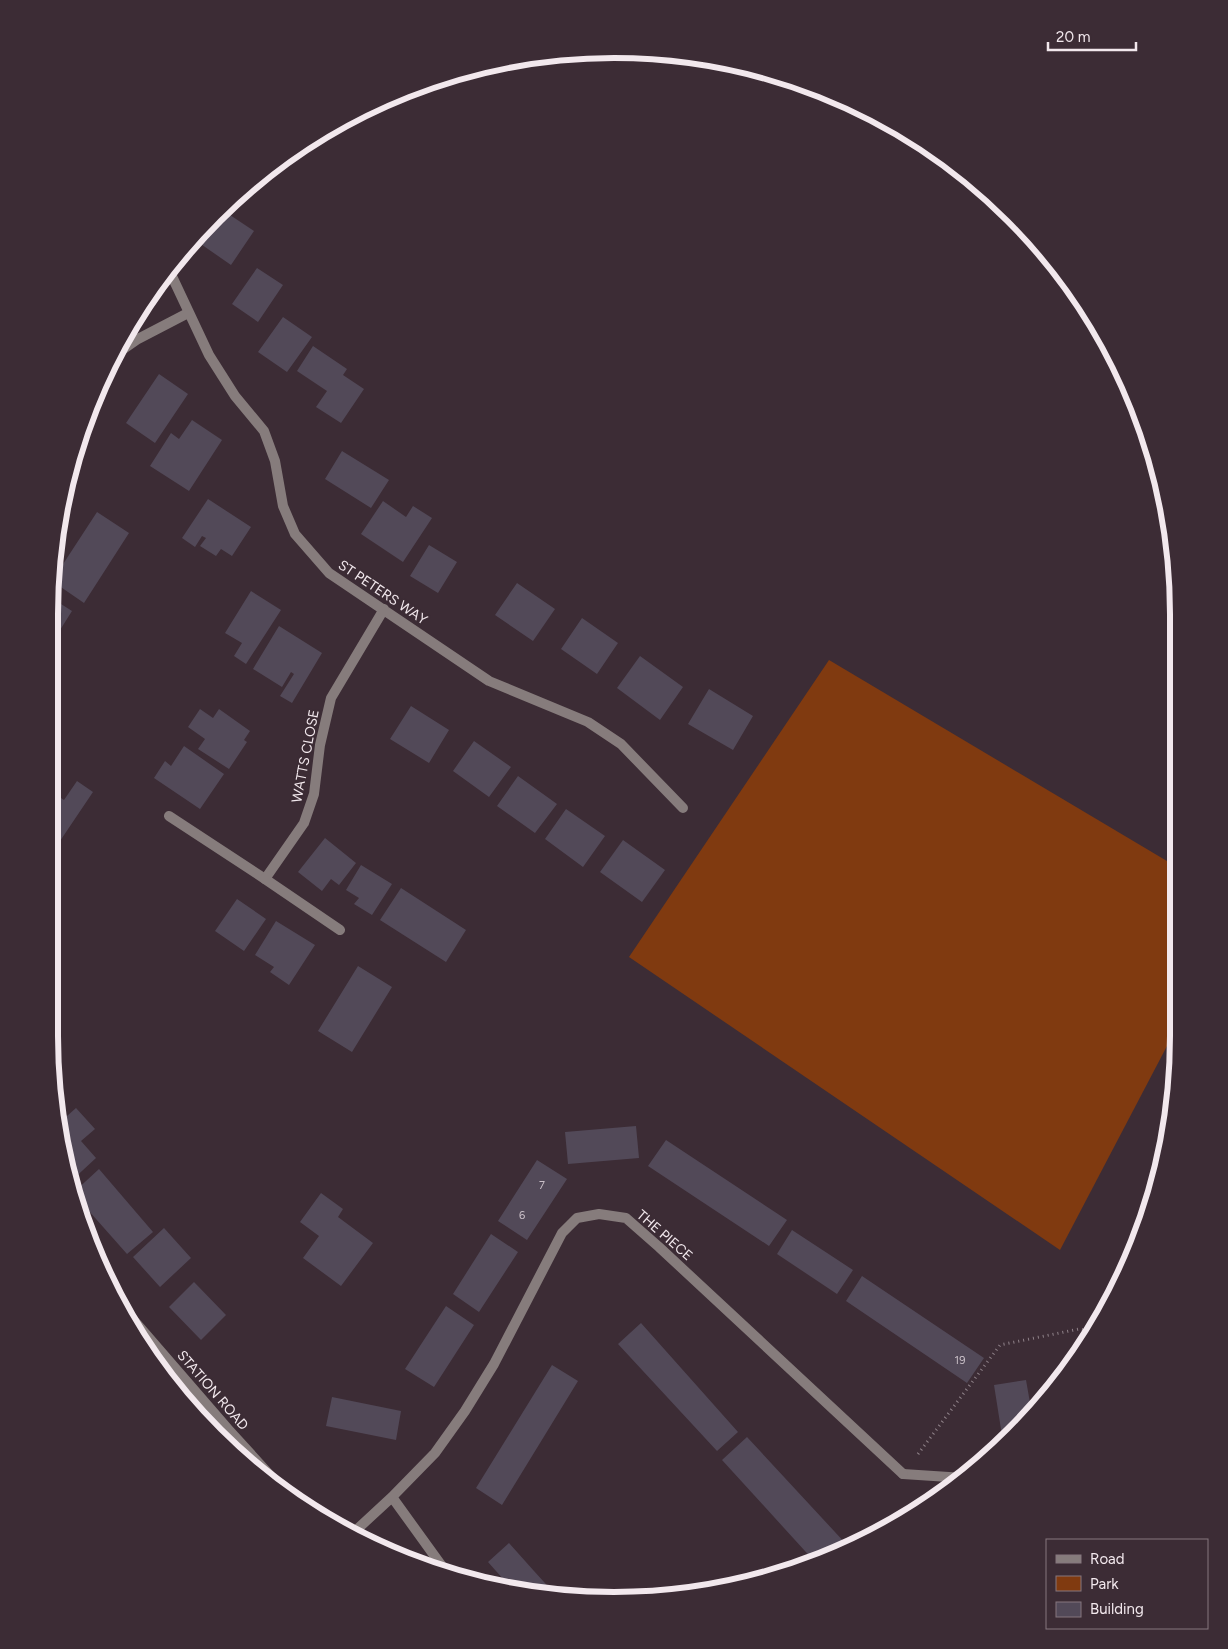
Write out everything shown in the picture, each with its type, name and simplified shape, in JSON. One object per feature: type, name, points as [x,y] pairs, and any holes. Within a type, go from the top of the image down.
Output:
[{"type":"street","name":"ST PETERS WAY","points":[[172,276],[209,354],[234,396],[264,432],[275,461],[283,506],[295,534],[329,572],[489,681],[588,722],[620,744],[683,808]]},
{"type":"street","points":[[126,347],[188,313]]},
{"type":"street","name":"WATTS CLOSE","points":[[265,879],[304,823],[314,794],[320,745],[331,698],[384,609]]},
{"type":"street","points":[[169,816],[340,930]]},
{"type":"street","name":"THE PIECE","points":[[358,1529],[435,1453],[465,1411],[494,1364],[562,1233],[577,1218],[599,1214],[626,1218],[903,1474]]},
{"type":"street","name":"STATION ROAD","points":[[155,1350],[260,1464]]},
{"type":"street","points":[[224,1433],[228,1429]]},
{"type":"street","points":[[903,1474],[953,1477]]},
{"type":"street","points":[[392,1497],[440,1564]]},
{"type":"path","points":[[903,1474],[1000,1344],[1079,1329],[1085,1330]]},
{"type":"green space","points":[[829,660],[1170,863],[1170,1041],[1060,1250],[629,957]]},
{"type":"building","points":[[228,213],[254,231],[231,265],[199,243]]},
{"type":"building","points":[[257,268],[283,285],[258,322],[232,304]]},
{"type":"building","points":[[283,317],[312,337],[287,372],[258,352]]},
{"type":"building","points":[[313,346],[347,369],[343,375],[364,389],[341,423],[316,407],[327,391],[297,371]]},
{"type":"building","points":[[159,374],[188,394],[155,443],[126,423]]},
{"type":"building","points":[[192,420],[222,440],[189,491],[150,466],[171,433],[179,439]]},
{"type":"building","points":[[342,451],[389,480],[371,508],[325,479]]},
{"type":"building","points":[[208,499],[251,527],[232,556],[221,549],[216,556],[200,546],[206,538],[202,536],[195,547],[182,538]]},
{"type":"building","points":[[383,501],[406,517],[413,506],[432,518],[403,562],[361,534]]},
{"type":"building","points":[[97,512],[129,533],[84,603],[59,586],[60,569]]},
{"type":"building","points":[[429,545],[457,562],[438,593],[410,576]]},
{"type":"building","points":[[517,583],[555,609],[533,641],[495,615]]},
{"type":"building","points":[[251,591],[281,610],[246,664],[234,656],[242,643],[225,633]]},
{"type":"building","points":[[58,602],[72,611],[57,635]]},
{"type":"building","points":[[582,618],[618,643],[597,674],[561,649]]},
{"type":"building","points":[[279,626],[322,653],[292,703],[280,696],[294,674],[291,672],[282,687],[253,669]]},
{"type":"building","points":[[640,656],[683,687],[660,720],[617,688]]},
{"type":"building","points":[[709,689],[753,716],[733,750],[688,724]]},
{"type":"building","points":[[411,706],[449,730],[429,763],[390,739]]},
{"type":"building","points":[[200,709],[213,718],[219,709],[250,731],[244,740],[247,742],[229,769],[198,749],[205,739],[188,727]]},
{"type":"building","points":[[474,741],[511,767],[489,797],[453,771]]},
{"type":"building","points":[[184,746],[224,774],[200,809],[154,778],[165,761],[171,766]]},
{"type":"building","points":[[518,776],[557,804],[535,833],[497,806]]},
{"type":"building","points":[[77,781],[93,792],[60,841],[57,839],[57,795],[64,800]]},
{"type":"building","points":[[566,809],[605,836],[583,867],[545,839]]},
{"type":"building","points":[[325,838],[356,863],[339,885],[331,879],[322,891],[298,872]]},
{"type":"building","points":[[623,840],[665,870],[642,902],[600,872]]},
{"type":"building","points":[[361,865],[392,884],[372,915],[354,904],[359,898],[346,890]]},
{"type":"building","points":[[401,888],[466,930],[446,962],[380,920]]},
{"type":"building","points":[[237,899],[266,919],[244,951],[215,931]]},
{"type":"building","points":[[276,921],[315,945],[289,985],[270,972],[274,967],[255,955]]},
{"type":"building","points":[[358,966],[392,987],[352,1052],[318,1031]]},
{"type":"building","points":[[76,1108],[95,1129],[81,1141],[96,1158],[76,1177],[62,1111],[67,1116]]},
{"type":"building","points":[[636,1126],[639,1158],[568,1164],[565,1132]]},
{"type":"building","points":[[666,1140],[787,1220],[769,1246],[648,1166]]},
{"type":"building","points":[[537,1160],[567,1179],[527,1240],[498,1221]]},
{"type":"building","points":[[99,1169],[153,1232],[127,1254],[84,1206],[79,1188]]},
{"type":"building","points":[[321,1193],[343,1209],[338,1217],[373,1243],[341,1286],[303,1258],[319,1236],[300,1222]]},
{"type":"building","points":[[164,1228],[191,1258],[160,1287],[133,1257]]},
{"type":"building","points":[[792,1230],[853,1270],[837,1294],[777,1254]]},
{"type":"building","points":[[491,1234],[518,1252],[479,1312],[453,1294]]},
{"type":"building","points":[[862,1276],[984,1358],[967,1383],[846,1301]]},
{"type":"building","points":[[194,1282],[226,1315],[201,1340],[169,1307]]},
{"type":"building","points":[[446,1306],[474,1325],[434,1387],[405,1369]]},
{"type":"building","points":[[641,1323],[738,1432],[717,1451],[618,1344]]},
{"type":"building","points":[[552,1365],[578,1381],[502,1505],[476,1488]]},
{"type":"building","points":[[1026,1380],[1030,1404],[1002,1434],[994,1385]]},
{"type":"building","points":[[332,1397],[401,1411],[396,1440],[326,1426]]},
{"type":"building","points":[[747,1437],[844,1541],[809,1556],[722,1460]]},
{"type":"building","points":[[509,1543],[549,1588],[505,1581],[488,1562]]}]
